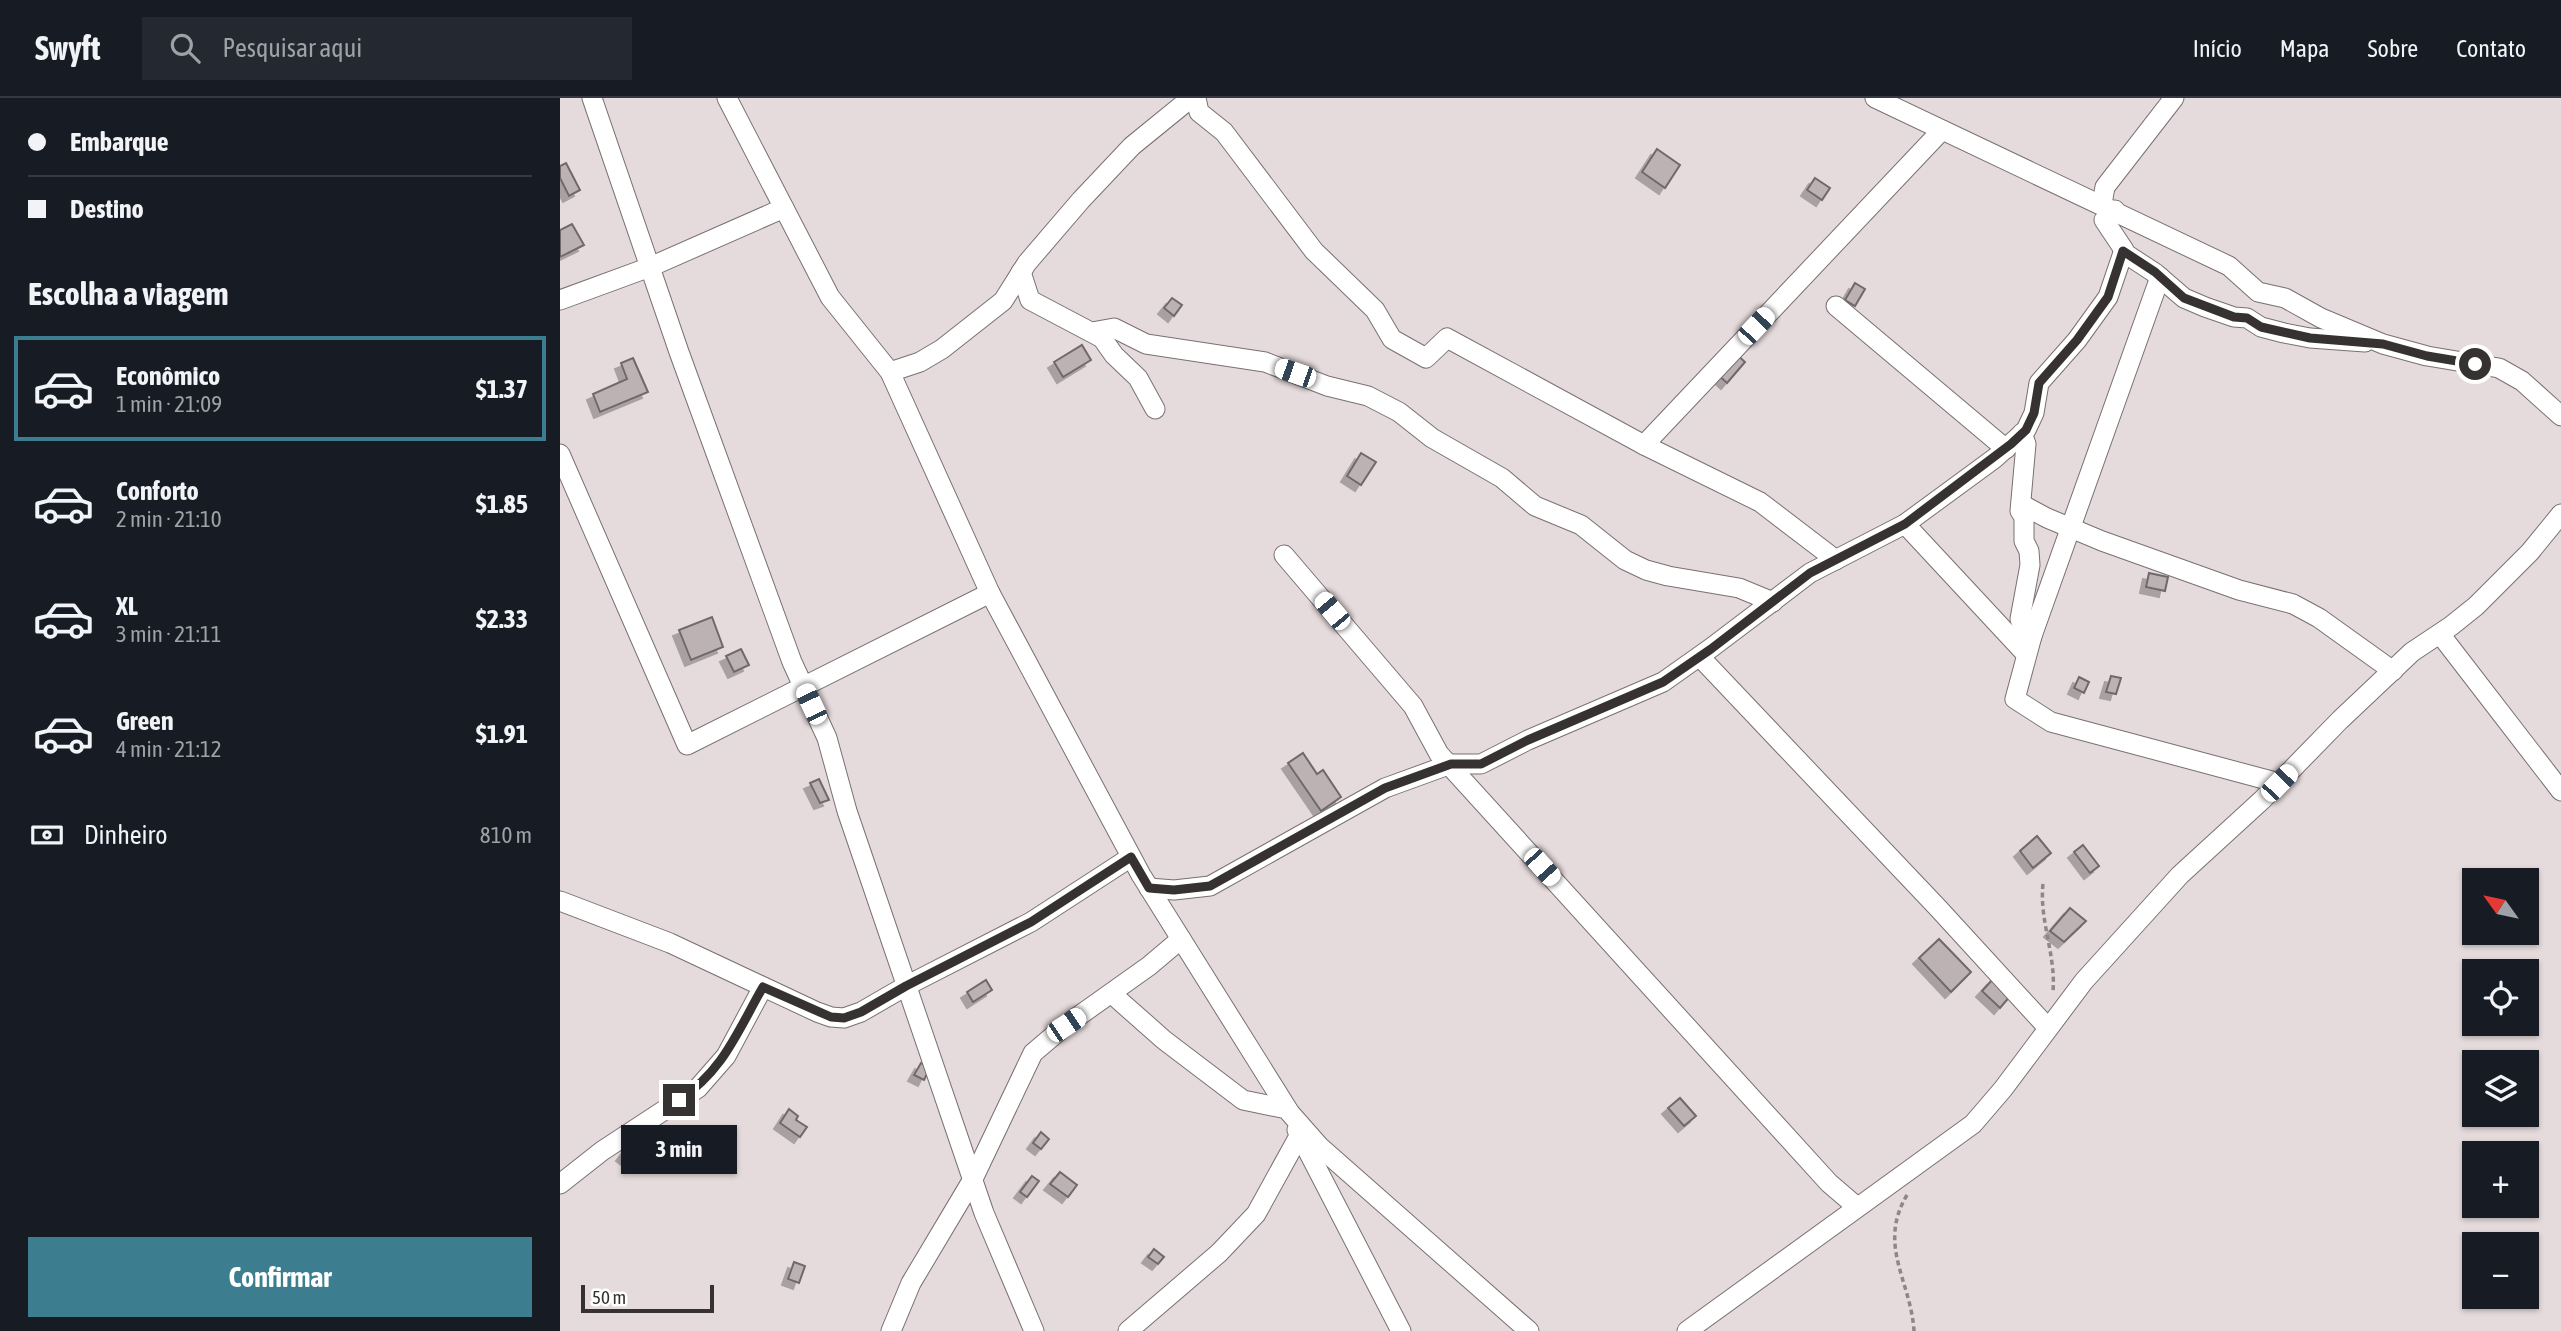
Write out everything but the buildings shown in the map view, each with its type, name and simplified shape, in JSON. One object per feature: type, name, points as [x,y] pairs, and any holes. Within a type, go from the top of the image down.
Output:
[{"type":"street","points":[[592,98],[650,267],[803,687],[827,738],[847,811],[984,1213],[1034,1331]]},
{"type":"street","points":[[727,98],[830,297],[890,372],[990,593],[1131,857],[1294,1122],[1401,1331]]},
{"type":"street","points":[[890,372],[920,362],[969,330],[1003,301],[1021,272],[1081,200],[1125,153],[1193,98],[1199,112],[1224,131],[1314,251],[1376,310],[1392,339],[1426,358],[1447,338],[1644,444],[1760,502],[1836,561]]},
{"type":"street","points":[[1875,98],[2229,265],[2258,292],[2285,298],[2321,318],[2383,344],[2427,356],[2499,368],[2522,381],[2561,416]]},
{"type":"street","points":[[2174,98],[2105,187],[2108,207],[2104,220],[2123,251],[2184,298],[2234,317],[2247,318],[2261,327],[2310,338],[2383,344]]},
{"type":"street","points":[[1644,444],[1942,130]]},
{"type":"street","points":[[560,300],[650,267],[784,208]]},
{"type":"street","points":[[1149,888],[1174,890],[1210,886],[1385,788],[1451,764],[1481,764],[1528,740],[1663,682],[1810,573],[1905,524],[2006,449],[2022,433],[2034,413],[2039,383],[2077,340],[2108,297],[2123,251]]},
{"type":"street","points":[[1021,272],[1030,300],[1102,338],[1114,355],[1129,367],[1155,409]]},
{"type":"street","points":[[2160,277],[2029,645],[2015,699],[2050,722],[2279,783]]},
{"type":"street","points":[[1836,306],[2006,449]]},
{"type":"street","points":[[1092,332],[1114,328],[1146,344],[1265,362],[1327,386],[1368,396],[1399,412],[1432,438],[1502,478],[1535,506],[1581,525],[1625,560],[1668,576],[1739,588],[1773,602]]},
{"type":"street","points":[[2022,433],[2026,444],[2021,504],[2024,541],[2029,551],[2030,565],[2020,619],[2029,645]]},
{"type":"street","points":[[560,454],[687,746],[990,593]]},
{"type":"street","points":[[2021,504],[2070,528],[2239,590],[2293,604],[2319,618],[2393,671]]},
{"type":"street","points":[[1687,1331],[1973,1124],[2003,1089],[2084,981],[2180,875],[2279,783],[2412,652],[2476,606],[2506,577],[2561,514]]},
{"type":"street","points":[[1905,524],[2029,645]]},
{"type":"street","points":[[1284,555],[1413,706],[1439,754],[1451,764],[1578,908],[1829,1183],[1857,1207]]},
{"type":"street","points":[[2440,634],[2561,791]]},
{"type":"street","points":[[1700,657],[2048,1028]]},
{"type":"street","points":[[560,901],[670,943],[817,1012],[844,1018],[861,1012],[1031,922],[1131,857]]},
{"type":"street","points":[[891,1331],[911,1283],[973,1178],[1033,1053],[1181,939]]},
{"type":"street","points":[[560,1184],[602,1151],[698,1088],[726,1056],[763,987]]},
{"type":"street","points":[[1112,994],[1164,1040],[1243,1100],[1294,1122],[1529,1331]]},
{"type":"street","points":[[1128,1331],[1219,1253],[1256,1214],[1294,1122]]},
{"type":"path","points":[[2043,884],[2043,914],[2054,965],[2053,993]]},
{"type":"path","points":[[1909,1192],[1897,1220],[1894,1244],[1913,1331]]},
{"type":"route","points":[[679,1100],[698,1088],[726,1056],[763,987],[817,1012],[844,1018],[861,1012],[1031,922],[1131,857],[1149,888],[1190,890],[1210,886],[1385,788],[1451,764],[1481,764],[1528,740],[1663,682],[1770,606],[1810,573],[1905,524],[1995,458],[2026,430],[2034,413],[2039,383],[2099,312],[2113,285],[2123,251],[2155,272],[2184,298],[2234,317],[2247,318],[2261,327],[2310,338],[2383,344],[2427,356],[2475,364]]}]
